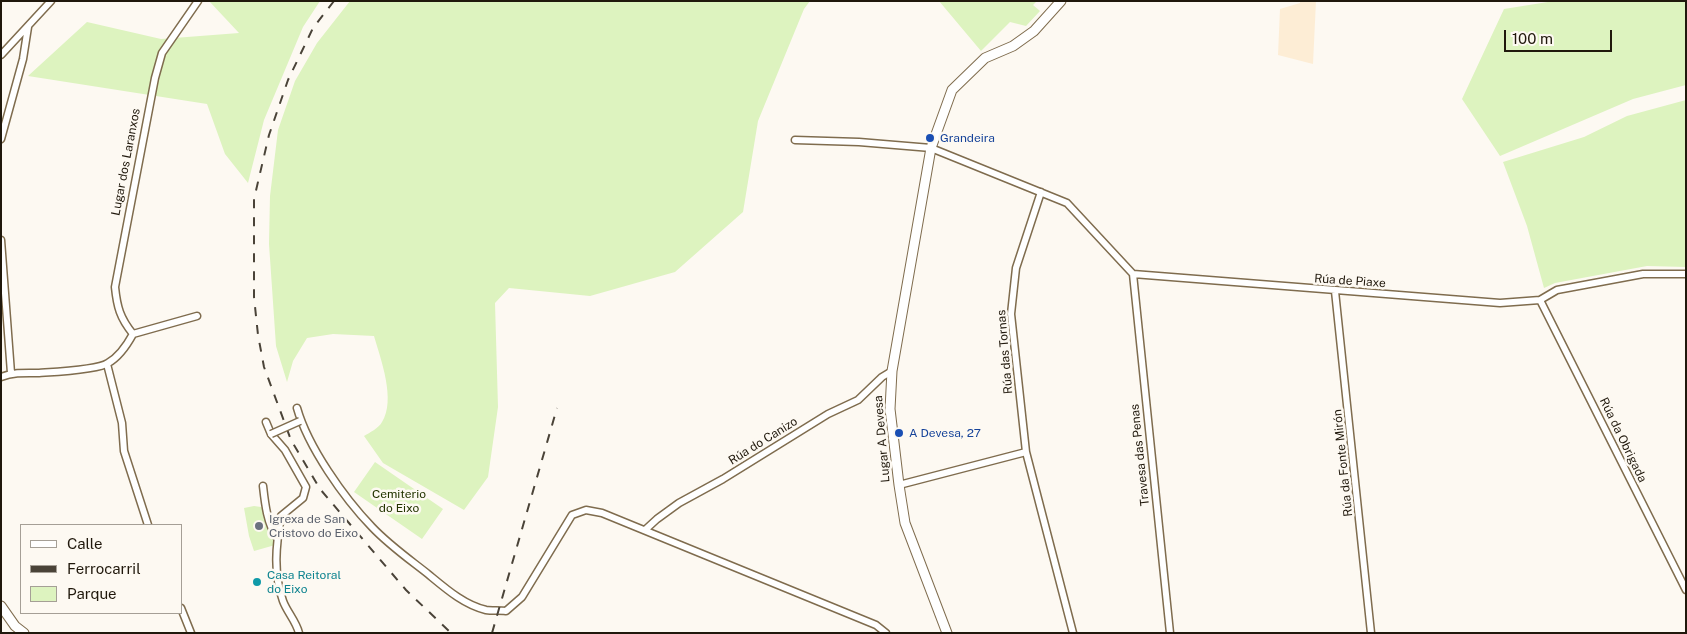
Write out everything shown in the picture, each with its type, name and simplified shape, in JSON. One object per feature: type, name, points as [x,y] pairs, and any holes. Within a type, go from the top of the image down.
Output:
[{"type":"street","points":[[1,54],[28,28],[51,1]]},
{"type":"street","name":"Lugar dos Laranxos","points":[[133,334],[124,323],[117,305],[115,287],[133,184],[154,78],[162,53],[198,1]]},
{"type":"street","name":"Lugar A Devesa","points":[[947,633],[908,532],[899,485],[890,409],[892,371],[931,148],[952,90],[985,58],[1013,46],[1034,31],[1061,1]]},
{"type":"street","points":[[1,139],[23,59],[28,28]]},
{"type":"street","points":[[795,140],[859,142],[931,148],[1067,203],[1132,274]]},
{"type":"street","name":"Rúa das Tornas","points":[[1041,192],[1016,268],[1011,314],[1026,452],[1073,633]]},
{"type":"street","points":[[1,240],[11,373]]},
{"type":"street","name":"Rúa de Piaxe","points":[[1132,274],[1500,303],[1540,300],[1557,290],[1643,274],[1686,274]]},
{"type":"street","name":"Travesa das Penas","points":[[1132,274],[1170,633]]},
{"type":"street","name":"Rúa da Fonte Mirón","points":[[1335,291],[1372,633]]},
{"type":"street","name":"Rúa da Obrigada","points":[[1540,300],[1686,590]]},
{"type":"street","points":[[1,377],[11,373],[92,368],[108,364],[125,348],[133,334],[197,316]]},
{"type":"street","points":[[108,364],[122,423],[124,452],[148,524]]},
{"type":"street","name":"Rúa do Canizo","points":[[645,530],[679,503],[723,479],[828,414],[858,400],[882,377],[892,371]]},
{"type":"street","points":[[297,408],[300,421],[323,464],[349,500],[372,527],[399,552],[445,588],[467,602],[487,610],[506,610],[522,597],[572,515],[586,510],[602,513],[645,530],[876,625],[886,633]]},
{"type":"street","points":[[271,434],[300,421]]},
{"type":"street","points":[[266,422],[271,434],[285,450],[306,487],[304,498],[281,516],[277,538],[276,580],[284,604],[299,633]]},
{"type":"street","points":[[899,485],[1026,452]]},
{"type":"street","points":[[263,486],[266,512],[277,538]]},
{"type":"street","points":[[1,606],[15,626],[24,633]]},
{"type":"street","points":[[182,610],[191,633]]},
{"type":"shaded area","points":[[1300,1],[1316,1],[1313,64],[1278,55],[1280,9],[1300,3]]},
{"type":"green space","points":[[209,1],[320,1],[303,27],[264,120],[248,183],[225,154],[207,104],[28,76],[87,22],[161,39],[239,33]]},
{"type":"green space","points":[[350,1],[810,1],[804,9],[758,121],[743,212],[675,272],[590,296],[509,288],[495,303],[498,407],[488,477],[464,510],[383,463],[364,436],[381,424],[388,403],[386,380],[374,336],[333,334],[307,338],[293,361],[287,382],[276,346],[269,244],[270,196],[278,130],[295,81],[317,43]]},
{"type":"green space","points":[[939,1],[1037,1],[1033,5],[1040,11],[1026,26],[1010,22],[981,51]]},
{"type":"green space","points":[[1554,1],[1686,1],[1686,85],[1633,99],[1500,156],[1462,99],[1504,9]]},
{"type":"green space","points":[[1686,100],[1686,267],[1647,266],[1555,283],[1544,288],[1527,226],[1503,162],[1584,137],[1627,116]]},
{"type":"green space","name":"Cemiterio do Eixo","points":[[375,462],[443,509],[422,539],[354,492]]},
{"type":"green space","points":[[261,507],[264,511],[275,545],[254,551],[244,508]]},
{"type":"railway","points":[[334,1],[313,28],[288,80],[269,135],[254,199],[254,297],[258,335],[264,367],[291,440],[320,489],[406,590],[451,633]]},
{"type":"railway","points":[[492,633],[557,408]]},
{"type":"place","name":"Grandeira","points":[[930,138]]},
{"type":"place","name":"A Devesa, 27","points":[[899,433]]},
{"type":"place","name":"Igrexa de San Cristovo do Eixo","points":[[259,526]]},
{"type":"place","name":"Casa Reitoral do Eixo","points":[[257,582]]}]
